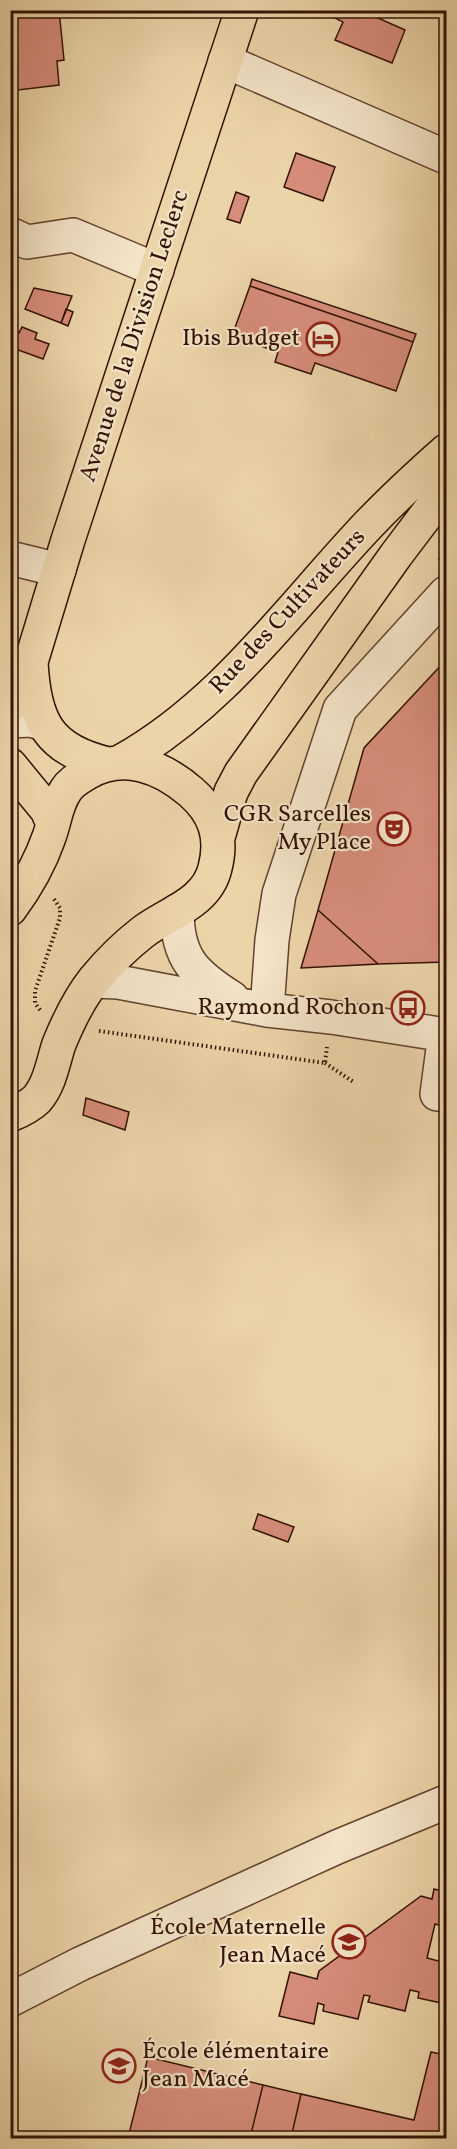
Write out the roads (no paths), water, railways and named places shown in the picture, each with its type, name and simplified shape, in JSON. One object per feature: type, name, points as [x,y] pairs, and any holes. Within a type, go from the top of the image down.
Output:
[{"type":"main road","name":"Avenue de la Division Leclerc","points":[[11,706],[31,662],[242,10]]},
{"type":"main road","name":"Rue des Cultivateurs","points":[[19,896],[53,825],[60,800],[68,787],[92,770],[114,763],[147,747],[205,701],[370,523],[447,451]]},
{"type":"main road","name":"Rue des Cultivateurs","points":[[10,1115],[36,1101],[44,1090],[66,1027],[94,981],[125,947],[203,893],[209,885],[219,851],[219,834],[231,792],[241,773],[396,555],[447,489]]},
{"type":"main road","name":"Avenue de la Division Leclerc","points":[[31,662],[33,691],[44,724],[55,740],[66,749],[114,763],[148,766],[185,787],[203,802],[214,819],[219,834]]},
{"type":"main road","points":[[10,765],[47,810],[53,825]]},
{"type":"street","points":[[225,61],[447,157]]},
{"type":"street","points":[[10,234],[27,242],[73,235],[157,270]]},
{"type":"street","points":[[10,558],[60,570]]},
{"type":"street","points":[[256,1008],[272,940],[279,894],[340,709],[447,593]]},
{"type":"street","points":[[10,722],[31,720],[44,724]]},
{"type":"street","points":[[177,911],[180,945],[196,972],[256,1008]]},
{"type":"street","points":[[94,981],[118,982],[256,1008],[446,1034],[437,1094]]},
{"type":"street","points":[[10,2000],[80,1964],[326,1852],[447,1802]]},
{"type":"place","name":"Ibis Budget","points":[[323,339]]},
{"type":"place","name":"CGR Sarcelles My Place","points":[[394,829]]},
{"type":"place","name":"Raymond Rochon","points":[[408,1008]]},
{"type":"place","name":"École Maternelle Jean Macé","points":[[349,1942]]},
{"type":"place","name":"École élémentaire Jean Macé","points":[[119,2066]]}]
